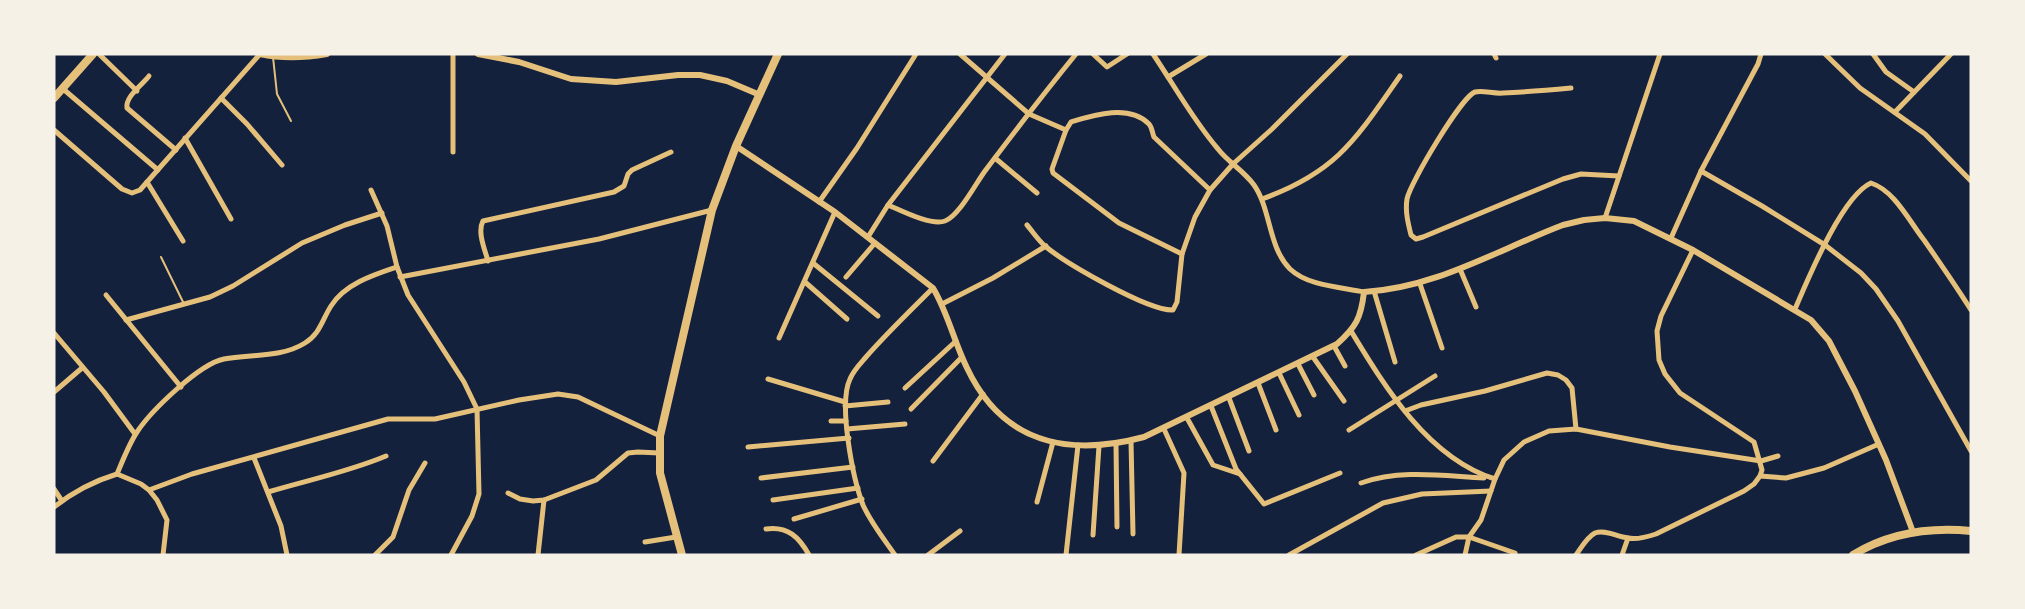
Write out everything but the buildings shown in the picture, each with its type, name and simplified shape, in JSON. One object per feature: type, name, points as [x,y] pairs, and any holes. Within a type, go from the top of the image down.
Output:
[{"type":"main road","points":[[54,98],[93,54]]},
{"type":"main road","points":[[682,555],[660,473],[660,436],[712,210],[736,146],[778,54]]},
{"type":"main road","points":[[1853,555],[1883,541],[1913,532],[1930,529],[1971,531]]},
{"type":"street","points":[[99,54],[137,91]]},
{"type":"street","points":[[54,130],[122,189],[132,193],[140,190],[260,54],[303,58],[327,54]]},
{"type":"street","points":[[453,54],[453,152]]},
{"type":"street","points":[[478,54],[519,62],[571,79],[616,82],[678,75],[700,75],[727,81],[760,95]]},
{"type":"street","points":[[819,202],[857,148],[916,54]]},
{"type":"street","points":[[960,54],[1029,114],[1066,130]]},
{"type":"street","points":[[868,237],[888,205],[1005,54]]},
{"type":"street","points":[[888,205],[939,222],[955,214],[995,158],[1076,54]]},
{"type":"street","points":[[1093,54],[1107,67],[1126,54]]},
{"type":"street","points":[[1153,54],[1207,136],[1254,185],[1262,199],[1280,254],[1289,268],[1301,278],[1364,292],[1420,284],[1563,225],[1605,218],[1634,221],[1671,238],[1795,309],[1820,329],[1829,341],[1879,444],[1913,532]]},
{"type":"street","points":[[1168,77],[1206,54]]},
{"type":"street","points":[[1026,225],[1046,246],[1081,269],[1154,306],[1173,310],[1177,302],[1182,254],[1195,217],[1210,190],[1233,164],[1272,129],[1347,54]]},
{"type":"street","points":[[1605,218],[1660,54]]},
{"type":"street","points":[[1671,238],[1701,171],[1758,64],[1761,54]]},
{"type":"street","points":[[1825,54],[1860,88],[1895,112],[1942,150],[1971,181]]},
{"type":"street","points":[[1873,54],[1886,72],[1914,92]]},
{"type":"street","points":[[1895,112],[1951,54]]},
{"type":"street","points":[[149,76],[128,99],[127,108],[176,150]]},
{"type":"street","points":[[1262,199],[1309,179],[1332,162],[1355,139],[1400,76]]},
{"type":"street","points":[[62,88],[158,170]]},
{"type":"street","points":[[1571,88],[1474,93],[1461,105],[1410,188],[1407,198],[1407,216],[1413,238],[1423,237],[1563,179],[1581,174],[1619,176]]},
{"type":"street","points":[[221,98],[282,165]]},
{"type":"street","points":[[1182,254],[1119,223],[1053,173],[1052,169],[1066,130],[1071,122],[1106,114],[1121,112],[1136,115],[1150,125],[1154,137],[1210,190]]},
{"type":"street","points":[[185,138],[231,219]]},
{"type":"street","points":[[736,146],[835,212],[933,288],[942,304],[962,357],[975,385],[982,394],[1011,425],[1030,436],[1053,442],[1099,446],[1131,441],[1164,429],[1229,398],[1334,346],[1351,331],[1360,313],[1364,292]]},
{"type":"street","points":[[488,261],[480,231],[482,222],[619,190],[624,186],[632,170],[671,152]]},
{"type":"street","points":[[995,158],[1037,193]]},
{"type":"street","points":[[1701,171],[1824,245],[1862,273],[1898,321],[1971,451]]},
{"type":"street","points":[[147,182],[183,241]]},
{"type":"street","points":[[1795,309],[1824,245],[1860,190],[1871,183],[1879,186],[1888,194],[1905,215],[1947,271],[1971,310]]},
{"type":"street","points":[[371,190],[394,248],[400,277],[414,306],[464,382],[477,409],[479,494],[472,516],[451,555]]},
{"type":"street","points":[[400,277],[598,239],[712,210]]},
{"type":"street","points":[[779,338],[835,212]]},
{"type":"street","points":[[126,320],[210,297],[233,286],[302,243],[382,213]]},
{"type":"street","points":[[846,277],[875,243]]},
{"type":"street","points":[[942,304],[993,278],[1046,246]]},
{"type":"street","points":[[1576,555],[1596,533],[1603,532],[1628,538],[1641,538],[1656,534],[1744,491],[1760,477],[1761,461],[1754,442],[1692,403],[1672,386],[1659,360],[1657,331],[1661,316],[1694,250]]},
{"type":"street","points":[[813,263],[878,315]]},
{"type":"street","points":[[117,474],[135,434],[154,410],[202,370],[221,360],[285,352],[306,343],[315,336],[331,306],[344,292],[364,279],[397,267]]},
{"type":"street","points":[[1460,269],[1476,307]]},
{"type":"street","points":[[805,282],[847,319]]},
{"type":"street","points":[[1420,284],[1442,348]]},
{"type":"street","points":[[895,555],[872,522],[858,488],[847,429],[845,404],[849,380],[853,373],[878,343],[933,288]]},
{"type":"street","points":[[1374,291],[1395,362]]},
{"type":"street","points":[[106,295],[181,387]]},
{"type":"street","points":[[1351,331],[1387,389],[1405,411],[1451,456],[1480,474],[1495,479]]},
{"type":"street","points":[[54,333],[135,434]]},
{"type":"street","points":[[905,388],[956,341]]},
{"type":"street","points":[[1334,346],[1345,366]]},
{"type":"street","points":[[911,409],[962,357]]},
{"type":"street","points":[[1313,357],[1344,401]]},
{"type":"street","points":[[1298,364],[1314,395]]},
{"type":"street","points":[[54,392],[82,368]]},
{"type":"street","points":[[1280,373],[1299,415]]},
{"type":"street","points":[[1405,411],[1547,373],[1558,375],[1572,388],[1576,429]]},
{"type":"street","points":[[1349,430],[1435,376]]},
{"type":"street","points":[[768,379],[845,404],[888,402]]},
{"type":"street","points":[[1258,384],[1276,430]]},
{"type":"street","points":[[149,490],[192,474],[388,418],[435,419],[547,395],[568,394],[578,397],[660,436]]},
{"type":"street","points":[[933,461],[982,394]]},
{"type":"street","points":[[1229,398],[1249,451]]},
{"type":"street","points":[[1211,406],[1236,469],[1264,504],[1340,473]]},
{"type":"street","points":[[1187,418],[1213,465],[1240,474]]},
{"type":"street","points":[[831,421],[846,421]]},
{"type":"street","points":[[847,429],[905,424]]},
{"type":"street","points":[[1164,429],[1184,473],[1179,555]]},
{"type":"street","points":[[1466,555],[1469,537],[1481,520],[1504,460],[1524,442],[1549,431],[1576,429],[1761,461],[1778,456]]},
{"type":"street","points":[[748,447],[849,438]]},
{"type":"street","points":[[1131,441],[1133,534]]},
{"type":"street","points":[[1037,502],[1053,442]]},
{"type":"street","points":[[1116,444],[1118,527]]},
{"type":"street","points":[[1760,477],[1786,478],[1824,468],[1879,444]]},
{"type":"street","points":[[1066,555],[1078,445]]},
{"type":"street","points":[[1094,535],[1099,446]]},
{"type":"street","points":[[508,493],[526,500],[543,500],[596,480],[628,453],[659,453]]},
{"type":"street","points":[[268,492],[329,474],[359,468],[386,456]]},
{"type":"street","points":[[254,458],[281,526],[287,555]]},
{"type":"street","points":[[375,555],[393,537],[409,490],[425,463]]},
{"type":"street","points":[[761,478],[853,467]]},
{"type":"street","points":[[54,507],[100,479],[117,474],[134,481],[149,490],[167,520],[163,555]]},
{"type":"street","points":[[1361,483],[1376,477],[1399,474],[1495,479]]},
{"type":"street","points":[[773,500],[858,488]]},
{"type":"street","points":[[54,489],[62,501]]},
{"type":"street","points":[[1289,555],[1391,500],[1422,494],[1491,490]]},
{"type":"street","points":[[794,519],[862,499]]},
{"type":"street","points":[[538,555],[543,500]]},
{"type":"street","points":[[766,529],[794,533],[809,555]]},
{"type":"street","points":[[928,555],[960,531]]},
{"type":"street","points":[[645,542],[676,537]]},
{"type":"street","points":[[1416,555],[1456,537],[1469,537],[1515,553]]},
{"type":"street","points":[[1622,555],[1628,538]]},
{"type":"lane","points":[[273,57],[277,94],[291,121]]},
{"type":"lane","points":[[161,257],[184,304]]}]
